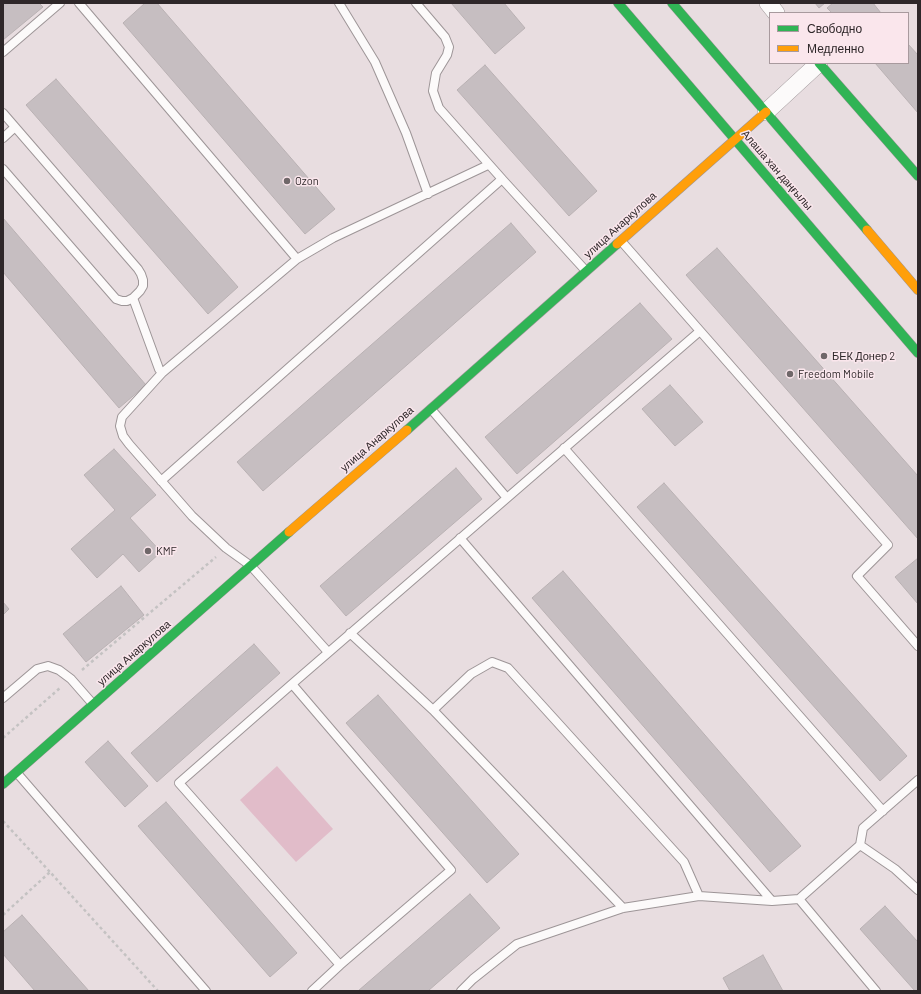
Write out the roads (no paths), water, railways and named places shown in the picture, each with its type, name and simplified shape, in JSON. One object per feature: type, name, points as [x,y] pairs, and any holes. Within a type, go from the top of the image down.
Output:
[{"type":"street","name":"Алаша хан даңғылы","points":[[618,3],[918,353]]},
{"type":"street","points":[[672,3],[918,290]]},
{"type":"street","points":[[768,3],[775,12]]},
{"type":"street","points":[[766,112],[818,64]]},
{"type":"street","points":[[820,64],[918,176]]},
{"type":"street","name":"улица Анаркулова","points":[[3,784],[430,408],[587,272],[766,112]]},
{"type":"lane","points":[[3,52],[60,3]]},
{"type":"lane","points":[[79,3],[297,259]]},
{"type":"lane","points":[[339,3],[375,62],[406,133],[428,194]]},
{"type":"lane","points":[[416,3],[445,37],[449,47],[447,55],[436,73],[433,91],[439,108],[488,165],[587,272]]},
{"type":"lane","points":[[3,114],[141,274],[143,286],[140,292],[127,302],[116,299],[3,169]]},
{"type":"lane","points":[[3,138],[15,128]]},
{"type":"lane","points":[[328,652],[251,566],[226,548],[192,516],[161,481],[123,436],[120,426],[122,418],[162,373],[297,259],[333,238],[488,165]]},
{"type":"lane","points":[[161,481],[502,179]]},
{"type":"lane","points":[[621,241],[888,545],[857,576],[918,646]]},
{"type":"lane","points":[[133,298],[159,369],[162,373]]},
{"type":"lane","points":[[340,965],[179,783],[328,652],[700,331]]},
{"type":"lane","points":[[430,408],[507,498]]},
{"type":"lane","points":[[564,448],[883,811]]},
{"type":"lane","points":[[460,538],[772,901]]},
{"type":"lane","points":[[350,633],[433,710],[623,908]]},
{"type":"lane","points":[[433,710],[471,674],[492,662],[508,668],[684,862],[699,896]]},
{"type":"lane","points":[[3,698],[37,669],[48,666],[59,670],[71,679],[93,704]]},
{"type":"lane","points":[[292,684],[451,870],[340,965],[312,991]]},
{"type":"lane","points":[[16,772],[206,991]]},
{"type":"lane","points":[[461,991],[473,979],[517,944],[623,908],[699,896],[772,901],[799,899],[860,845],[863,828],[918,780]]},
{"type":"lane","points":[[860,845],[895,869],[918,890]]},
{"type":"lane","points":[[799,899],[876,991]]},
{"type":"place","name":"Ozon","points":[[287,181]]},
{"type":"place","name":"БЕК Донер 2","points":[[824,356]]},
{"type":"place","name":"Freedom Mobile","points":[[790,374]]},
{"type":"place","name":"KMF","points":[[148,551]]}]
